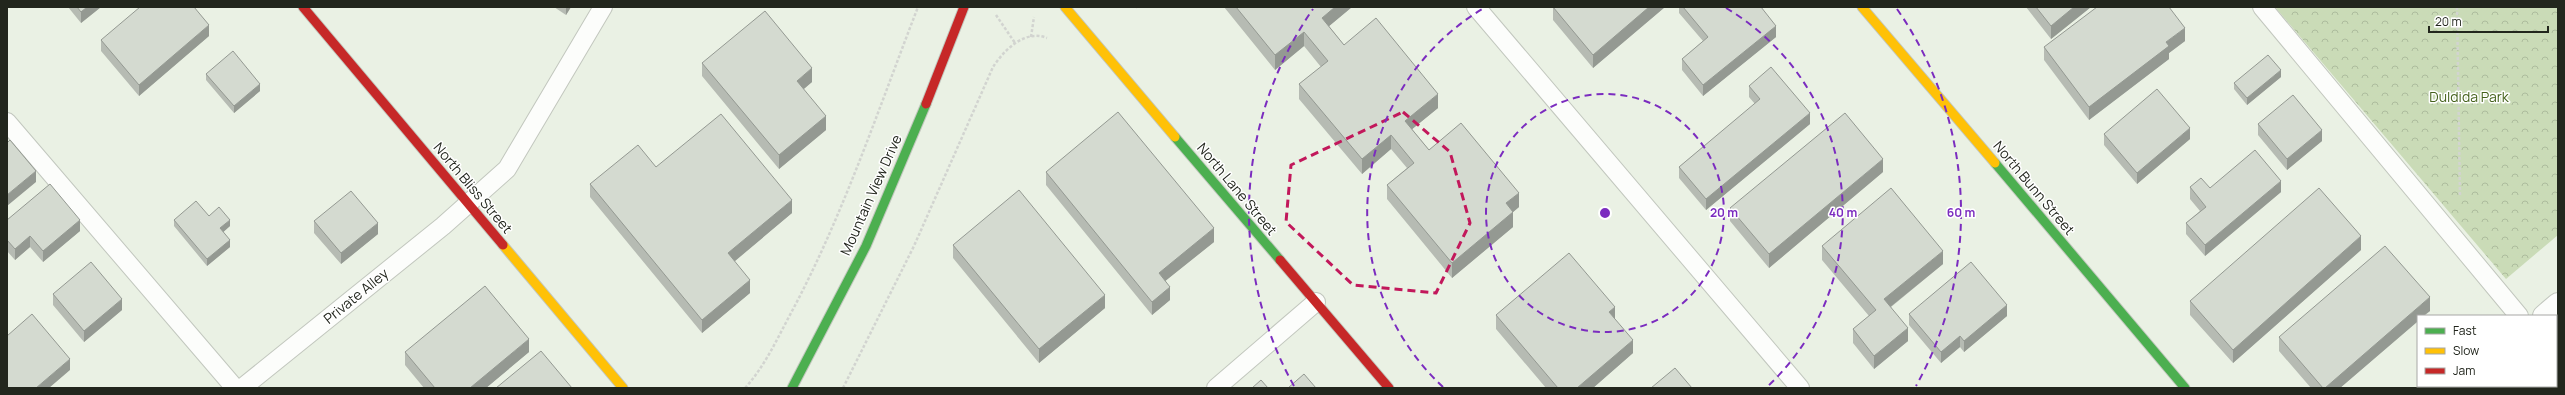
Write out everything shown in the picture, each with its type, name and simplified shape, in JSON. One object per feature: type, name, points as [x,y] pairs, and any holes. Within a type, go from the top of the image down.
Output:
[{"type":"street","name":"North Bliss Street","points":[[302,7],[623,388]]},
{"type":"street","name":"Mountain View Drive","points":[[792,388],[866,246],[942,66],[964,7]]},
{"type":"street","name":"North Lane Street","points":[[1065,7],[1389,388]]},
{"type":"street","name":"North Bunn Street","points":[[1862,7],[2185,388]]},
{"type":"street","points":[[2545,315],[2558,304]]},
{"type":"lane","name":"Private Alley","points":[[242,388],[468,204],[507,169],[603,7]]},
{"type":"lane","points":[[1476,7],[1800,388]]},
{"type":"lane","points":[[2262,7],[2461,244],[2518,315]]},
{"type":"lane","points":[[7,122],[235,388]]},
{"type":"lane","points":[[1216,388],[1316,302]]},
{"type":"path","points":[[745,388],[770,352],[805,286],[833,225],[918,7]]},
{"type":"path","points":[[2456,7],[2461,244]]},
{"type":"path","points":[[994,13],[1015,43]]},
{"type":"path","points":[[1031,36],[1034,14]]},
{"type":"path","points":[[843,388],[914,246],[993,67],[1002,52],[1015,43],[1031,36],[1045,37]]},
{"type":"highlighted area","points":[[1403,112],[1450,152],[1470,223],[1436,293],[1353,285],[1286,222],[1291,165]]},
{"type":"green space","name":"Duldida Park","points":[[2275,7],[2558,7],[2558,235],[2506,279]]},
{"type":"building","points":[[77,7],[87,7],[81,12]]},
{"type":"building","points":[[140,7],[194,7],[209,25],[139,85],[101,40]]},
{"type":"building","points":[[1236,7],[1335,7],[1322,18],[1344,45],[1376,18],[1438,94],[1405,121],[1429,150],[1461,123],[1519,193],[1506,203],[1513,212],[1452,263],[1387,185],[1414,163],[1391,135],[1362,159],[1299,84],[1328,61],[1304,32],[1275,55]]},
{"type":"building","points":[[1553,7],[1649,7],[1593,55]]},
{"type":"building","points":[[1683,7],[1761,7],[1776,26],[1703,85],[1682,59],[1708,37]]},
{"type":"building","points":[[2036,7],[2074,7],[2051,26]]},
{"type":"building","points":[[2097,7],[2169,7],[2185,28],[2166,42],[2169,46],[2089,107],[2044,47]]},
{"type":"building","points":[[765,11],[812,68],[797,81],[826,116],[779,155],[702,63]]},
{"type":"building","points":[[233,51],[260,84],[234,106],[206,74]]},
{"type":"building","points":[[2268,55],[2281,70],[2247,98],[2234,83]]},
{"type":"building","points":[[1771,67],[1810,113],[1706,199],[1679,167],[1760,99],[1749,86]]},
{"type":"building","points":[[2157,89],[2190,128],[2137,173],[2104,134]]},
{"type":"building","points":[[2293,95],[2322,130],[2287,159],[2258,124]]},
{"type":"building","points":[[1118,112],[1214,228],[1159,273],[1170,287],[1152,302],[1046,172]]},
{"type":"building","points":[[1845,113],[1883,159],[1769,254],[1730,208]]},
{"type":"building","points":[[721,114],[792,200],[728,253],[750,280],[702,320],[590,184],[638,145],[656,167]]},
{"type":"building","points":[[10,140],[36,171],[7,195],[7,143]]},
{"type":"building","points":[[2255,150],[2281,181],[2205,245],[2186,223],[2206,207],[2190,187],[2201,178],[2210,188]]},
{"type":"building","points":[[50,184],[80,220],[43,251],[30,236],[15,249],[7,240],[7,220]]},
{"type":"building","points":[[1891,188],[1943,251],[1884,299],[1908,328],[1874,356],[1853,329],[1876,310],[1822,246]]},
{"type":"building","points":[[2319,188],[2361,236],[2233,350],[2190,301]]},
{"type":"building","points":[[1019,190],[1105,295],[1039,349],[953,245]]},
{"type":"building","points":[[351,191],[378,223],[341,253],[314,221]]},
{"type":"building","points":[[196,201],[209,216],[219,207],[230,220],[220,228],[230,240],[207,259],[174,220]]},
{"type":"building","points":[[2385,246],[2430,297],[2325,388],[2323,388],[2279,337]]},
{"type":"building","points":[[1569,253],[1615,307],[1609,312],[1633,340],[1577,388],[1558,388],[1496,315]]},
{"type":"building","points":[[91,262],[122,299],[84,331],[53,294]]},
{"type":"building","points":[[1971,262],[2007,305],[1964,341],[1960,336],[1941,352],[1909,314]]},
{"type":"building","points":[[485,286],[529,339],[470,388],[435,388],[405,352]]},
{"type":"building","points":[[32,314],[70,359],[36,388],[7,388],[7,336]]},
{"type":"building","points":[[541,351],[572,388],[496,388]]},
{"type":"building","points":[[1675,368],[1692,388],[1651,388]]},
{"type":"building","points":[[1304,374],[1316,388],[1288,388]]},
{"type":"building","points":[[1261,380],[1268,388],[1252,388]]},
{"type":"traffic: fast","points":[[792,388],[866,246],[926,104]]},
{"type":"traffic: fast","points":[[1175,137],[1280,260]]},
{"type":"traffic: fast","points":[[1995,163],[2185,388]]},
{"type":"traffic: slow","points":[[1065,7],[1175,137]]},
{"type":"traffic: slow","points":[[1862,7],[1995,163]]},
{"type":"traffic: slow","points":[[503,245],[623,388]]},
{"type":"traffic: jam","points":[[303,7],[503,245]]},
{"type":"traffic: jam","points":[[926,104],[964,7]]},
{"type":"traffic: jam","points":[[1280,260],[1389,388]]}]
